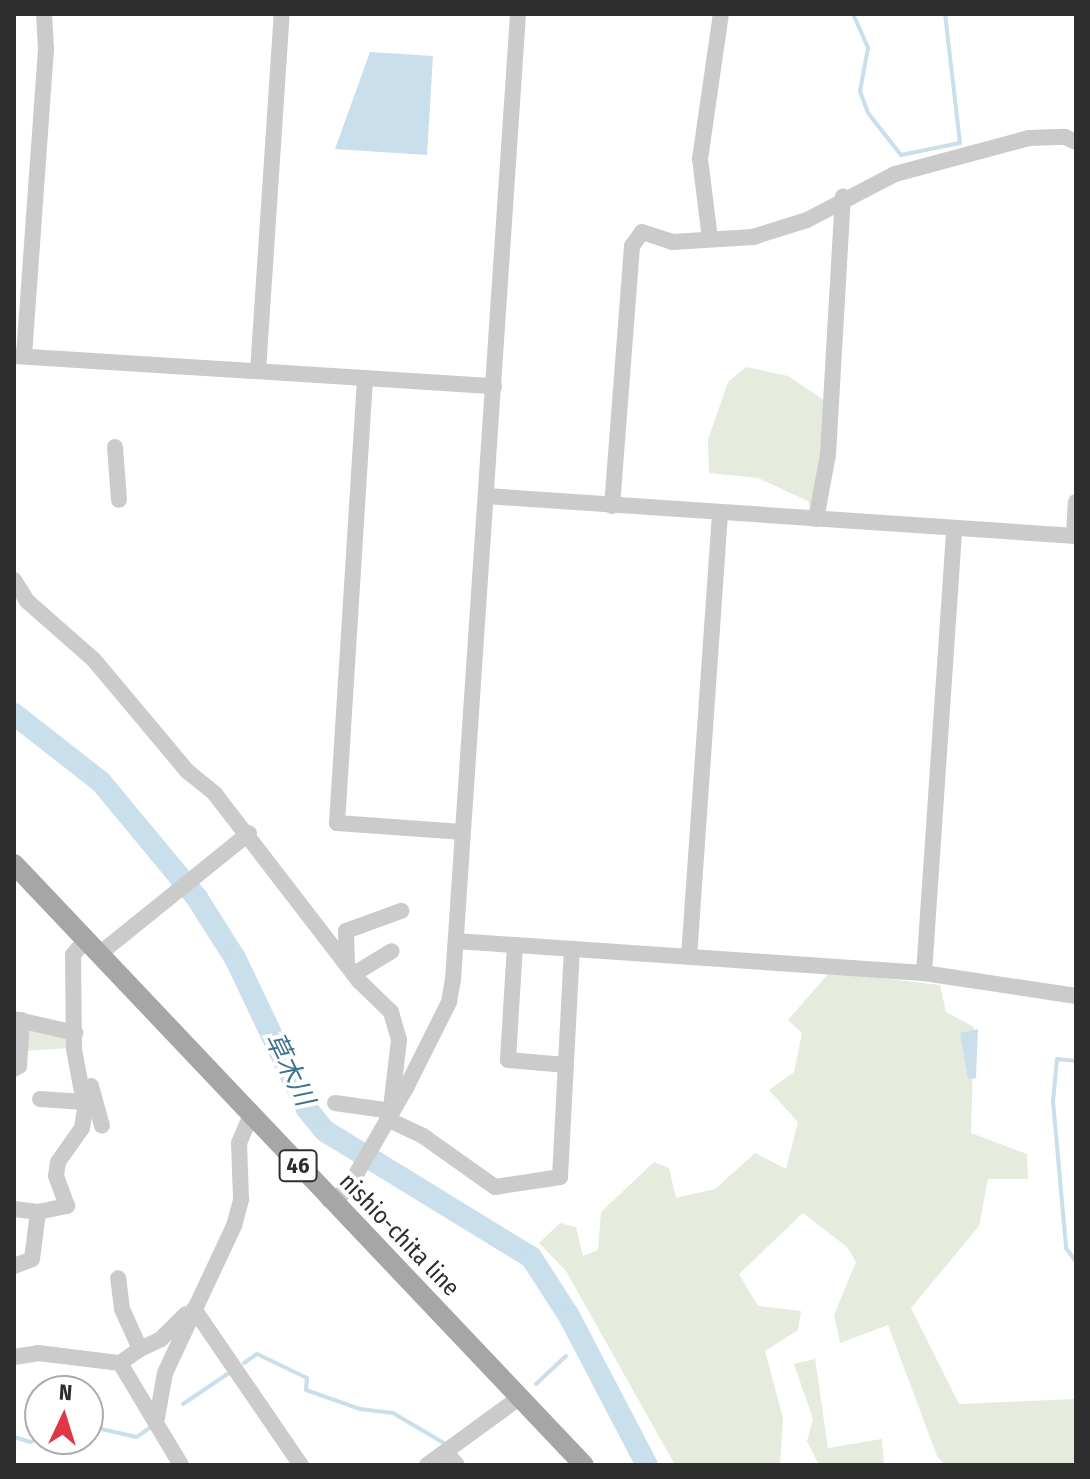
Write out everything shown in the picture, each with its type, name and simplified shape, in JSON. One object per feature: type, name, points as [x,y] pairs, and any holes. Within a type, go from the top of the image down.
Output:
[{"type":"main road","name":"nishio-chita line","points":[[14,864],[329,1200],[584,1465]]},
{"type":"street","points":[[44,14],[46,50],[19,356],[494,386]]},
{"type":"street","points":[[258,371],[282,14]]},
{"type":"street","points":[[329,1200],[342,1194],[358,1171],[449,1002],[456,941],[518,14]]},
{"type":"street","points":[[710,239],[700,159],[721,14]]},
{"type":"street","points":[[612,506],[632,246],[642,232],[672,242],[769,234],[807,220],[843,196],[895,174],[1029,138],[1065,137],[1076,142]]},
{"type":"street","points":[[816,519],[828,455],[843,196]]},
{"type":"street","points":[[365,379],[337,823],[463,832]]},
{"type":"street","points":[[115,447],[119,500]]},
{"type":"street","points":[[486,496],[1075,536],[1076,502]]},
{"type":"street","points":[[689,957],[720,512]]},
{"type":"street","points":[[924,973],[954,528]]},
{"type":"street","points":[[14,580],[27,601],[94,660],[128,705],[249,833],[350,968],[397,1023],[390,1113]]},
{"type":"street","points":[[14,1209],[38,1212],[67,1206],[56,1176],[58,1162],[82,1128],[84,1102],[77,1063],[73,955],[92,947],[174,893],[249,833]]},
{"type":"street","points":[[350,968],[346,931],[401,911]]},
{"type":"street","points":[[456,941],[924,973],[1076,996]]},
{"type":"street","points":[[515,945],[508,1060],[566,1065]]},
{"type":"street","points":[[335,1103],[390,1113],[495,1187],[560,1177],[572,949]]},
{"type":"street","points":[[350,968],[392,951]]},
{"type":"street","points":[[14,1069],[19,1066],[18,1020],[75,1033]]},
{"type":"street","points":[[77,1063],[87,1076],[102,1126]]},
{"type":"street","points":[[40,1099],[84,1102]]},
{"type":"street","points":[[157,1418],[165,1373],[234,1226],[241,1199],[239,1143],[251,1115]]},
{"type":"street","points":[[14,1266],[32,1259],[38,1212]]},
{"type":"street","points":[[118,1278],[122,1309],[140,1349]]},
{"type":"street","points":[[14,1357],[38,1353],[120,1363],[192,1312]]},
{"type":"street","points":[[192,1312],[203,1315],[301,1465]]},
{"type":"street","points":[[120,1363],[157,1418],[181,1465]]},
{"type":"street","points":[[427,1465],[452,1459],[519,1398]]},
{"type":"shaded area","points":[[746,367],[788,376],[828,403],[825,453],[811,508],[808,501],[758,478],[709,473],[708,440],[728,382]]},
{"type":"shaded area","points":[[830,972],[940,985],[946,1012],[974,1027],[971,1133],[1027,1154],[1028,1179],[988,1179],[979,1226],[911,1308],[959,1404],[1076,1399],[1076,1465],[945,1465],[937,1456],[888,1325],[840,1343],[834,1315],[856,1262],[847,1247],[803,1213],[739,1274],[758,1306],[801,1311],[798,1330],[765,1351],[783,1418],[780,1464],[675,1465],[566,1271],[539,1243],[560,1223],[576,1227],[583,1256],[598,1250],[601,1212],[654,1162],[669,1168],[676,1198],[715,1189],[755,1153],[786,1169],[798,1122],[769,1090],[794,1072],[802,1033],[788,1020]]},
{"type":"shaded area","points":[[33,1029],[69,1039],[69,1048],[26,1051],[27,1033]]},
{"type":"shaded area","points":[[815,1359],[828,1448],[882,1439],[884,1465],[819,1465],[807,1441],[813,1419],[794,1364]]},
{"type":"water","points":[[370,52],[433,56],[427,155],[335,149]]},
{"type":"water","points":[[978,1029],[976,1078],[968,1079],[960,1033]]},
{"type":"waterway","points":[[853,14],[868,48],[860,91],[868,113],[901,155],[960,143],[945,14]]},
{"type":"waterway","name":"草木川","points":[[14,714],[101,782],[197,898],[235,958],[307,1109],[325,1131],[531,1257],[569,1316],[647,1465]]},
{"type":"waterway","points":[[1076,1061],[1057,1059],[1053,1101],[1066,1248],[1076,1262]]},
{"type":"waterway","points":[[244,1363],[257,1354],[307,1378],[306,1390],[360,1409],[393,1413],[444,1443]]},
{"type":"waterway","points":[[536,1384],[566,1356]]},
{"type":"waterway","points":[[183,1404],[229,1373]]},
{"type":"waterway","points":[[104,1430],[137,1437],[152,1426]]},
{"type":"waterway","points":[[14,1437],[24,1440]]}]
